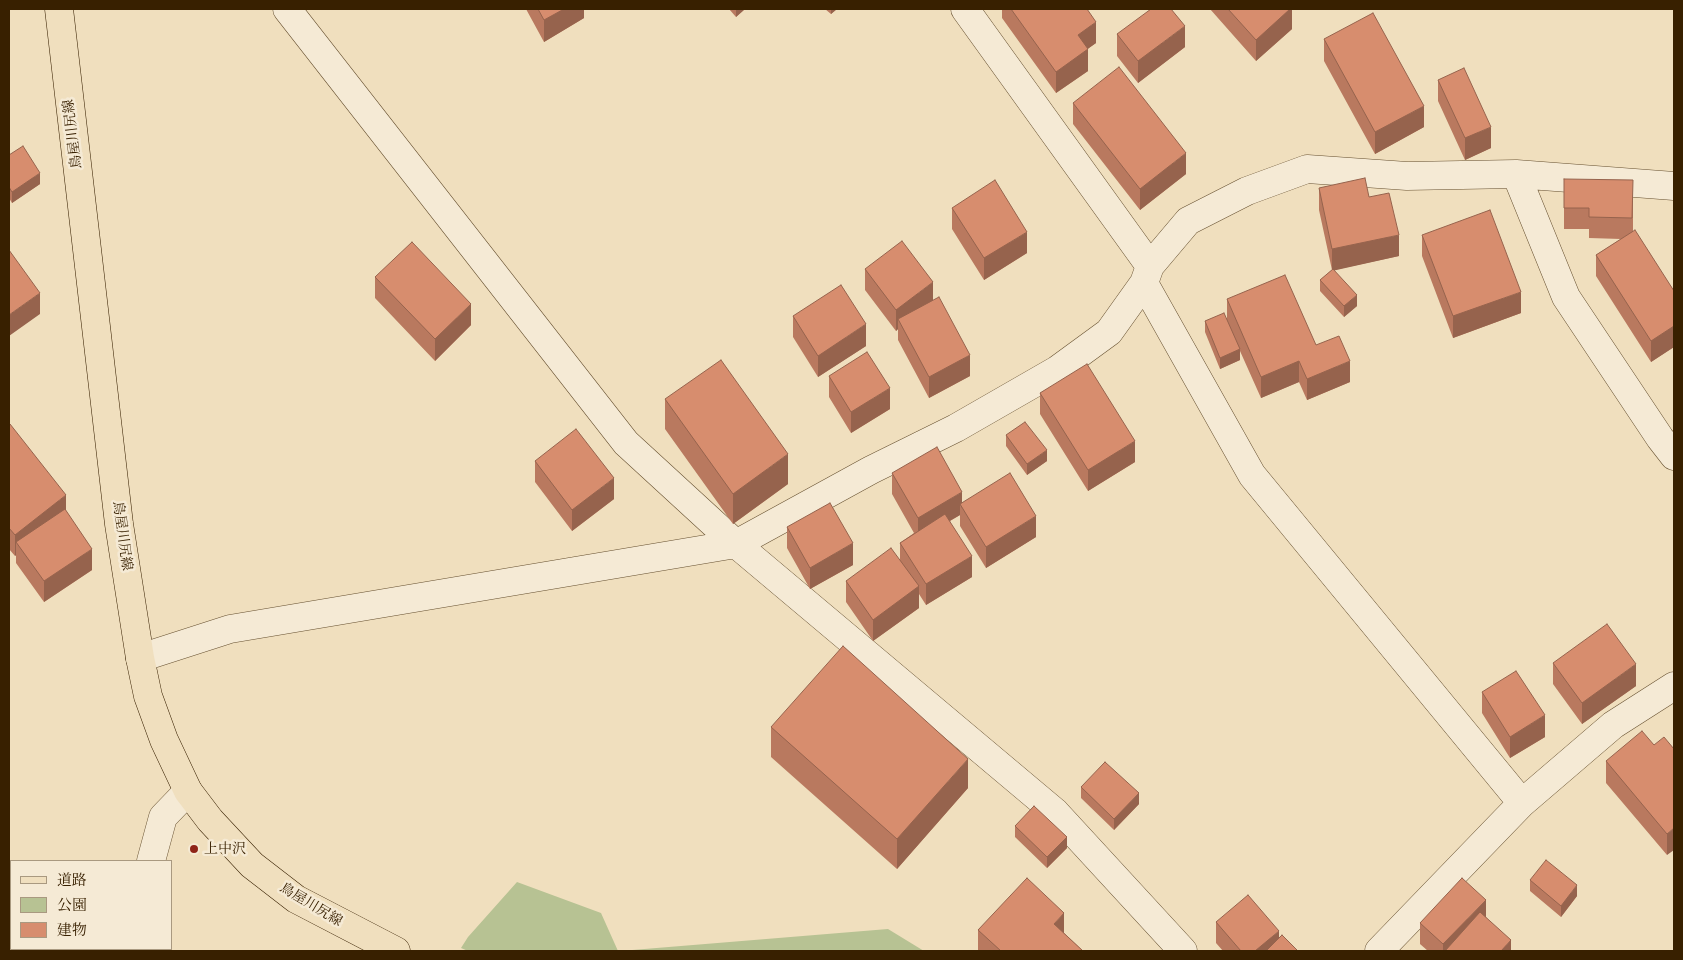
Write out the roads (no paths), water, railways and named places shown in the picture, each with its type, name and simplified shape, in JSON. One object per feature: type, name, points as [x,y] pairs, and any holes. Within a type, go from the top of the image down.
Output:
[{"type":"main road","name":"鳥屋川尻線","points":[[59,9],[119,524],[140,658],[148,696],[164,740],[188,791],[230,843],[252,865],[296,899],[396,951]]},
{"type":"street","points":[[287,9],[626,443],[736,544],[1055,812],[1183,951]]},
{"type":"street","points":[[964,9],[1147,274],[1252,475],[1522,803]]},
{"type":"street","points":[[140,658],[230,629],[736,544],[871,470],[956,428],[1057,370],[1110,332],[1147,274],[1188,221],[1247,191],[1307,169],[1407,176],[1516,174],[1674,186]]},
{"type":"street","points":[[1516,174],[1566,296],[1660,438],[1674,456]]},
{"type":"street","points":[[1379,951],[1522,803],[1613,725],[1674,686]]},
{"type":"street","points":[[151,860],[163,817],[188,791]]},
{"type":"place","name":"上中沢","points":[[194,849]]}]
